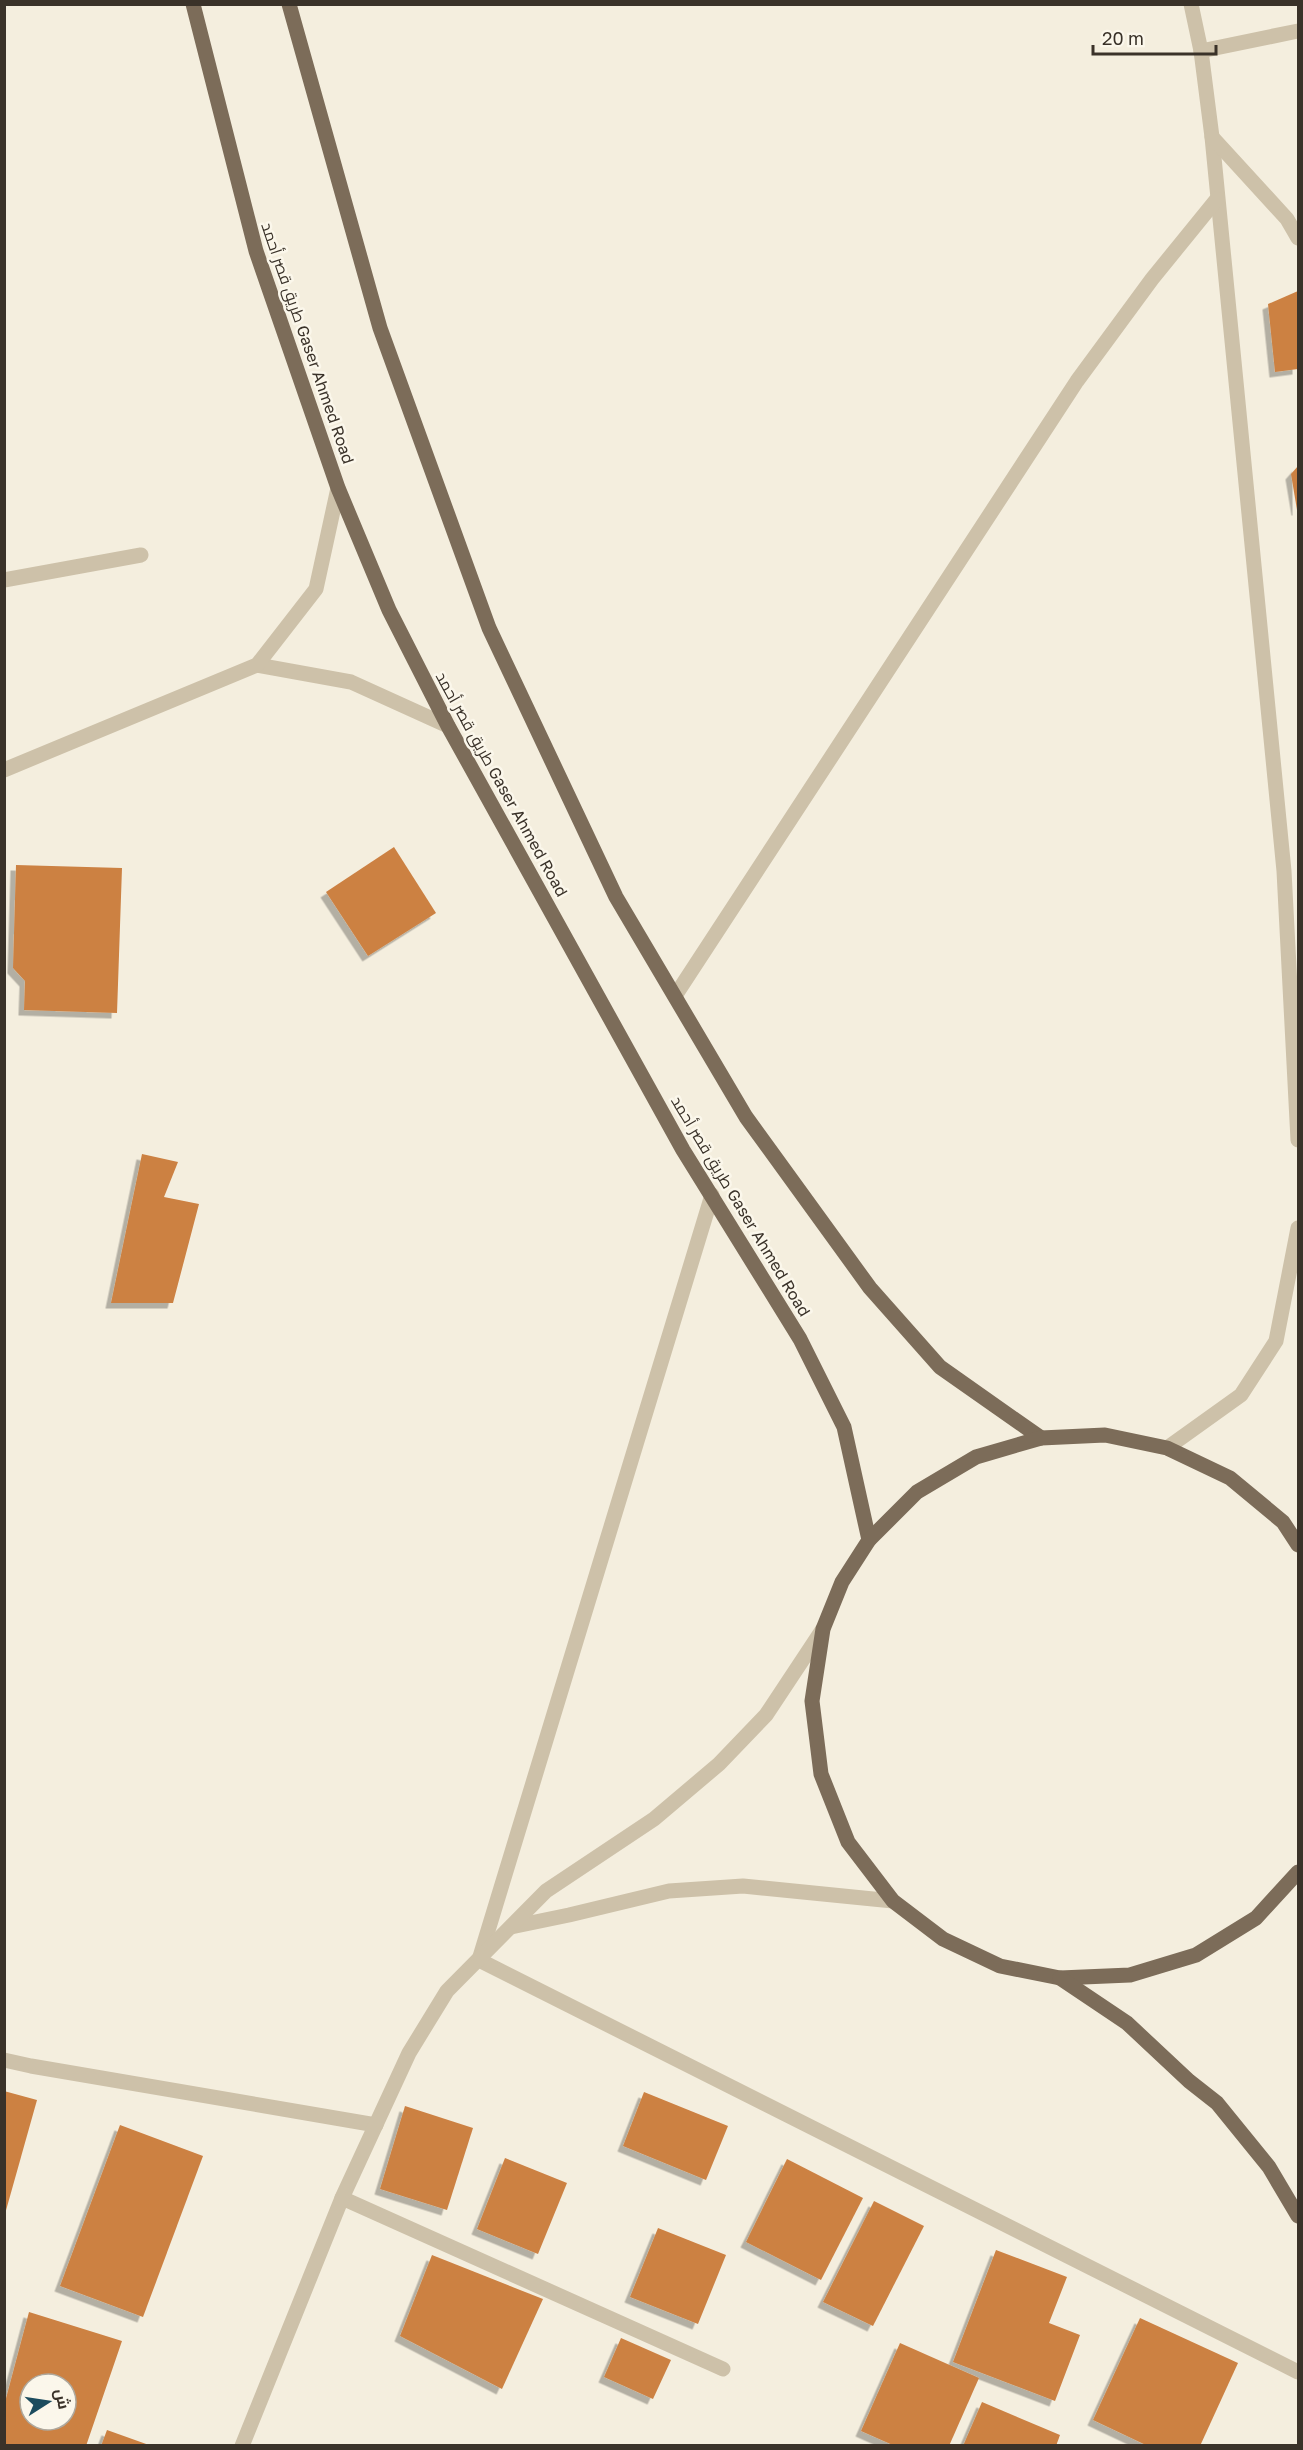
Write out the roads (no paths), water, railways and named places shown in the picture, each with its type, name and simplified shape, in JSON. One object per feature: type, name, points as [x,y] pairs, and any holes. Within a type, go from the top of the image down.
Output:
[{"type":"main road","name":"طريق قصر أحمد Gaser Ahmed Road","points":[[193,4],[256,251],[338,488],[389,610],[448,726],[683,1150],[800,1338],[844,1427],[869,1540]]},
{"type":"main road","points":[[290,4],[380,328],[489,628],[616,897],[746,1117],[870,1288],[940,1368],[1041,1438]]},
{"type":"main road","points":[[1299,1545],[1282,1522],[1230,1478],[1167,1448],[1105,1436],[1041,1438],[976,1457],[917,1491],[869,1540],[842,1582],[823,1629],[812,1701],[821,1774],[848,1842],[893,1901],[943,1939],[999,1966],[1060,1978],[1130,1975],[1197,1955],[1256,1918],[1299,1872]]},
{"type":"main road","points":[[1060,1978],[1127,2023],[1189,2081],[1217,2103],[1269,2167],[1299,2216]]},
{"type":"street","points":[[1191,4],[1201,51],[1212,137],[1284,871],[1299,1140]]},
{"type":"street","points":[[1201,51],[1299,31]]},
{"type":"street","points":[[1212,137],[1287,219],[1299,238]]},
{"type":"street","points":[[675,996],[1077,381],[1152,279],[1217,199]]},
{"type":"street","points":[[4,770],[257,665],[316,589],[338,488]]},
{"type":"street","points":[[4,580],[141,555]]},
{"type":"street","points":[[257,665],[351,682],[448,726]]},
{"type":"street","points":[[478,1960],[712,1195]]},
{"type":"street","points":[[1167,1448],[1241,1395],[1276,1341],[1299,1228]]},
{"type":"street","points":[[242,2445],[342,2198],[408,2053],[447,1991],[546,1891],[654,1819],[719,1764],[766,1715],[823,1629]]},
{"type":"street","points":[[511,1927],[669,1891],[743,1886],[893,1901]]},
{"type":"street","points":[[478,1960],[1299,2372]]},
{"type":"street","points":[[4,2060],[375,2125]]},
{"type":"street","points":[[342,2198],[723,2368]]}]
